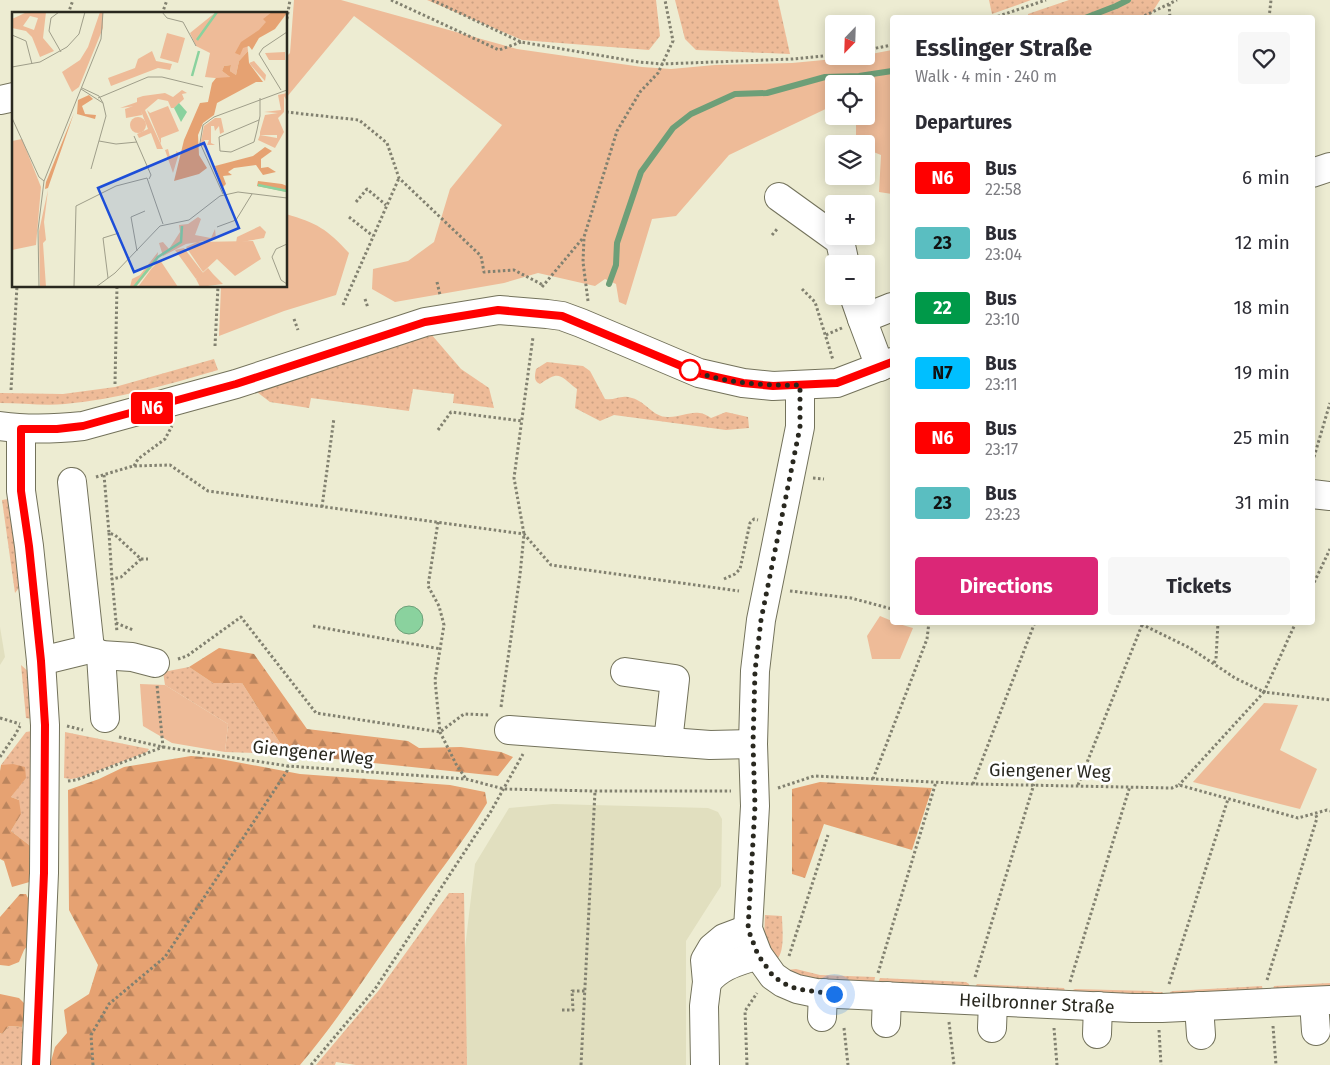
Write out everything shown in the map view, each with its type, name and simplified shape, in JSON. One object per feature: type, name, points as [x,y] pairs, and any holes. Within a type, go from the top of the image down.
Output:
[{"type":"street","points":[[1315,172],[1330,167]]},
{"type":"street","points":[[779,197],[840,241],[843,255]]},
{"type":"street","points":[[36,1065],[40,995],[46,782],[45,725],[41,661],[29,546],[10,428],[57,429],[83,426],[246,381],[425,322],[498,310],[535,322],[562,316],[698,373],[743,383],[773,386],[837,383],[886,365],[858,308],[890,307]]},
{"type":"street","points":[[705,1065],[704,1006],[707,982],[706,960],[712,948],[724,938],[748,929],[755,806],[753,693],[757,647],[800,427],[800,385]]},
{"type":"street","points":[[72,482],[103,653],[102,728]]},
{"type":"street","points":[[1315,494],[1330,496]]},
{"type":"street","points":[[41,661],[103,653],[132,657],[155,663]]},
{"type":"street","points":[[625,672],[674,679],[668,742]]},
{"type":"street","points":[[505,723],[668,742],[710,745],[753,744]]},
{"type":"street","name":"Heilbronner Straße","points":[[748,929],[758,955],[773,976],[830,1011],[881,996],[1162,1008],[1322,1001]]},
{"type":"street","points":[[707,982],[716,971],[758,955]]},
{"type":"street","points":[[881,996],[886,1023]]},
{"type":"street","points":[[1316,1031],[1322,1001]]},
{"type":"street","points":[[992,1028],[993,1002]]},
{"type":"street","points":[[1097,1034],[1098,1006]]},
{"type":"street","points":[[1199,1006],[1201,1035]]},
{"type":"path","points":[[163,12],[167,0]]},
{"type":"path","points":[[391,0],[499,50],[522,42]]},
{"type":"path","points":[[432,0],[522,42],[639,62],[662,64],[792,60],[825,56]]},
{"type":"path","points":[[581,323],[589,299],[583,262],[584,237],[617,131],[640,92],[658,73],[673,41],[666,0]]},
{"type":"path","points":[[1002,15],[1046,0]]},
{"type":"path","points":[[1146,15],[1177,0]]},
{"type":"path","points":[[1269,15],[1271,0]]},
{"type":"path","points":[[1169,4],[1170,15]]},
{"type":"path","points":[[875,48],[890,44]]},
{"type":"path","points":[[288,112],[359,120],[387,143],[399,178],[481,256],[484,272],[514,270],[543,285]]},
{"type":"path","points":[[342,305],[399,178]]},
{"type":"path","points":[[356,202],[367,189],[386,205]]},
{"type":"path","points":[[349,218],[373,236]]},
{"type":"path","points":[[772,235],[778,228]]},
{"type":"path","points":[[311,1065],[375,989],[490,813],[524,753],[505,723],[524,534],[514,478],[535,322],[543,285],[584,237]]},
{"type":"path","points":[[437,282],[440,295]]},
{"type":"path","points":[[12,390],[16,288]]},
{"type":"path","points":[[115,384],[117,288]]},
{"type":"path","points":[[215,346],[218,288]]},
{"type":"path","points":[[802,289],[815,302],[835,368]]},
{"type":"path","points":[[365,299],[368,308]]},
{"type":"path","points":[[294,319],[298,330]]},
{"type":"path","points":[[133,466],[138,459],[166,438],[188,398]]},
{"type":"path","points":[[1315,451],[1330,403]]},
{"type":"path","points":[[438,430],[451,412],[522,421]]},
{"type":"path","points":[[322,507],[334,418]]},
{"type":"path","points":[[72,482],[133,466],[170,465],[208,491],[524,534],[551,565],[739,591]]},
{"type":"path","points":[[103,653],[116,623],[104,475]]},
{"type":"path","points":[[724,579],[735,574],[740,569],[750,523],[754,519],[780,524]]},
{"type":"path","points":[[438,522],[428,586],[440,606],[444,625],[435,680],[440,732],[466,779]]},
{"type":"path","points":[[109,533],[115,534],[140,559],[148,559]]},
{"type":"path","points":[[1315,581],[1330,550]]},
{"type":"path","points":[[112,579],[122,577],[140,559]]},
{"type":"path","points":[[785,592],[851,598],[890,608]]},
{"type":"path","points":[[46,782],[76,780],[164,747],[155,663],[168,663],[187,656],[240,617],[316,713],[440,732],[464,714],[505,723]]},
{"type":"path","points":[[116,623],[132,630]]},
{"type":"path","points":[[873,779],[927,639],[929,625]]},
{"type":"path","points":[[973,784],[1034,625]]},
{"type":"path","points":[[1078,785],[1142,625],[1190,648],[1236,678],[1264,692],[1330,700]]},
{"type":"path","points":[[1214,663],[1216,659],[1218,625]]},
{"type":"path","points":[[1179,785],[1264,692],[1295,625]]},
{"type":"path","points":[[313,626],[441,648]]},
{"type":"path","points":[[0,718],[27,725]]},
{"type":"path","points":[[0,757],[15,736],[20,724]]},
{"type":"path","name":"Giengener Weg","points":[[58,724],[102,728],[164,747],[288,766],[466,779],[504,789],[595,791]]},
{"type":"path","points":[[93,1065],[90,1035],[109,1004],[165,957],[287,771],[288,766]]},
{"type":"path","name":"Giengener Weg","points":[[772,789],[814,776],[973,784],[1172,788],[1179,785],[1298,818],[1327,810],[1330,811]]},
{"type":"path","points":[[881,996],[878,976],[936,782]]},
{"type":"path","points":[[974,980],[1034,784]]},
{"type":"path","points":[[1069,985],[1130,786]]},
{"type":"path","points":[[582,1065],[595,791],[734,791]]},
{"type":"path","points":[[1168,988],[1228,798]]},
{"type":"path","points":[[1267,984],[1317,818],[1315,813]]},
{"type":"path","points":[[789,956],[828,835]]},
{"type":"path","points":[[562,1010],[573,1010],[572,991],[585,991]]},
{"type":"path","points":[[747,1065],[745,1011],[759,991]]},
{"type":"path","points":[[830,1011],[848,1065]]},
{"type":"path","points":[[950,1020],[954,1065]]},
{"type":"path","points":[[1054,1024],[1056,1065]]},
{"type":"path","points":[[1273,1024],[1276,1065]]},
{"type":"path","points":[[1158,1028],[1161,1065]]},
{"type":"shaded area","points":[[294,0],[341,0],[517,49],[642,67],[671,69],[825,60],[825,65],[875,65],[875,53],[890,50],[890,194],[879,192],[881,155],[875,153],[875,135],[856,135],[856,125],[875,125],[875,75],[825,75],[825,109],[729,155],[676,216],[652,219],[626,305],[619,302],[616,284],[605,279],[595,286],[538,273],[504,283],[395,302],[372,289],[373,269],[408,261],[434,242],[450,189],[502,125],[354,16],[288,96],[288,55],[290,53]]},
{"type":"shaded area","points":[[427,0],[656,0],[660,36],[649,50],[522,40]]},
{"type":"shaded area","points":[[675,0],[778,0],[790,54],[696,50],[685,39]]},
{"type":"shaded area","points":[[989,0],[1031,0],[992,14]]},
{"type":"shaded area","points":[[1069,0],[1160,0],[1150,15],[1028,14]]},
{"type":"shaded area","points":[[288,215],[314,224],[328,232],[349,253],[336,295],[284,311],[219,336],[221,288],[288,288]]},
{"type":"shaded area","points":[[425,327],[461,369],[489,388],[494,408],[453,403],[454,394],[413,389],[409,411],[311,398],[309,408],[270,402],[245,383]]},
{"type":"shaded area","points":[[214,359],[218,370],[123,395],[57,405],[0,403],[0,393],[63,394],[115,387]]},
{"type":"shaded area","points":[[547,362],[583,366],[590,371],[605,399],[632,398],[663,417],[700,413],[711,418],[726,412],[748,417],[749,428],[726,430],[614,415],[600,421],[575,408],[577,389],[563,378],[559,376],[552,377],[540,384],[536,381],[536,369]]},
{"type":"shaded area","points":[[8,499],[22,584],[15,593],[2,500]]},
{"type":"shaded area","points":[[409,606],[419,610],[423,620],[419,630],[409,634],[399,630],[395,620],[399,610]]},
{"type":"shaded area","points":[[880,616],[890,620],[890,625],[902,625],[913,628],[900,659],[872,659],[867,636]]},
{"type":"shaded area","points":[[0,627],[5,657],[0,665]]},
{"type":"shaded area","points":[[21,665],[30,673],[32,719],[26,718]]},
{"type":"shaded area","points":[[189,667],[213,683],[242,683],[287,754],[225,752],[228,724],[165,685],[163,672]]},
{"type":"shaded area","points":[[140,684],[165,685],[228,724],[225,752],[172,743],[143,726]]},
{"type":"shaded area","points":[[1264,703],[1298,705],[1280,750],[1317,769],[1300,809],[1193,782]]},
{"type":"shaded area","points":[[32,731],[33,848],[11,831],[19,817],[19,800],[11,797],[25,778],[1,765],[26,732]]},
{"type":"shaded area","points":[[65,732],[149,749],[147,752],[82,777],[64,778]]},
{"type":"shaded area","points":[[553,804],[708,808],[718,812],[722,819],[721,886],[686,941],[686,1065],[451,1065],[475,864],[509,808]]},
{"type":"shaded area","points":[[449,893],[464,893],[467,1065],[356,1065],[336,1062],[335,1065],[316,1065],[379,990]]},
{"type":"shaded area","points":[[765,915],[782,916],[782,947],[781,953],[775,961],[764,940]]},
{"type":"shaded area","points":[[796,969],[820,975],[875,977],[874,983],[808,980],[786,970]]},
{"type":"shaded area","points":[[880,978],[966,982],[970,988],[878,983]]},
{"type":"shaded area","points":[[1330,983],[1330,988],[1272,991],[1274,986]]},
{"type":"shaded area","points":[[977,984],[1064,988],[1066,993],[974,988]]},
{"type":"shaded area","points":[[1262,986],[1263,991],[1170,996],[1170,992],[1173,991]]},
{"type":"shaded area","points":[[1075,989],[1151,991],[1162,992],[1165,995],[1071,994]]},
{"type":"shaded area","points":[[9,1026],[22,1027],[25,1042],[23,1065],[0,1065],[0,1033],[2,1034]]},
{"type":"green space","points":[[219,648],[254,654],[307,729],[408,741],[419,748],[461,747],[501,752],[513,757],[498,776],[287,754],[242,683],[213,683],[189,667]]},
{"type":"green space","points":[[191,756],[215,758],[300,774],[450,785],[485,792],[487,803],[342,1010],[300,1065],[50,1065],[55,1047],[67,1033],[64,1010],[89,994],[98,965],[69,910],[68,790],[99,779],[124,767]]},
{"type":"green space","points":[[13,764],[25,767],[26,778],[11,797],[19,800],[21,814],[11,831],[33,848],[33,881],[12,887],[4,861],[0,859],[0,771],[1,765]]},
{"type":"green space","points":[[820,782],[932,788],[912,850],[824,824],[805,878],[792,874],[792,789]]},
{"type":"green space","points":[[20,894],[26,894],[29,900],[31,941],[24,950],[19,962],[9,966],[0,965],[0,917]]},
{"type":"green space","points":[[0,994],[19,998],[26,1005],[22,1027],[9,1026],[2,1034],[0,1033]]},
{"type":"waterway","points":[[1093,15],[1128,0]]},
{"type":"waterway","points":[[609,284],[616,265],[617,243],[641,172],[673,128],[691,114],[735,94],[767,93],[825,77],[859,76],[890,71]]},
{"type":"bus line","name":"N6","points":[[36,1065],[44,873],[45,725],[41,661],[29,546],[21,491],[21,429],[57,429],[83,426],[236,384],[425,322],[498,310],[562,316],[698,373],[743,383],[773,386],[837,383],[890,363]]},
{"type":"route","points":[[690,370],[743,383],[773,386],[800,385],[800,427],[757,647],[753,693],[755,806],[748,929],[758,955],[773,976],[797,989],[834,994]]}]
